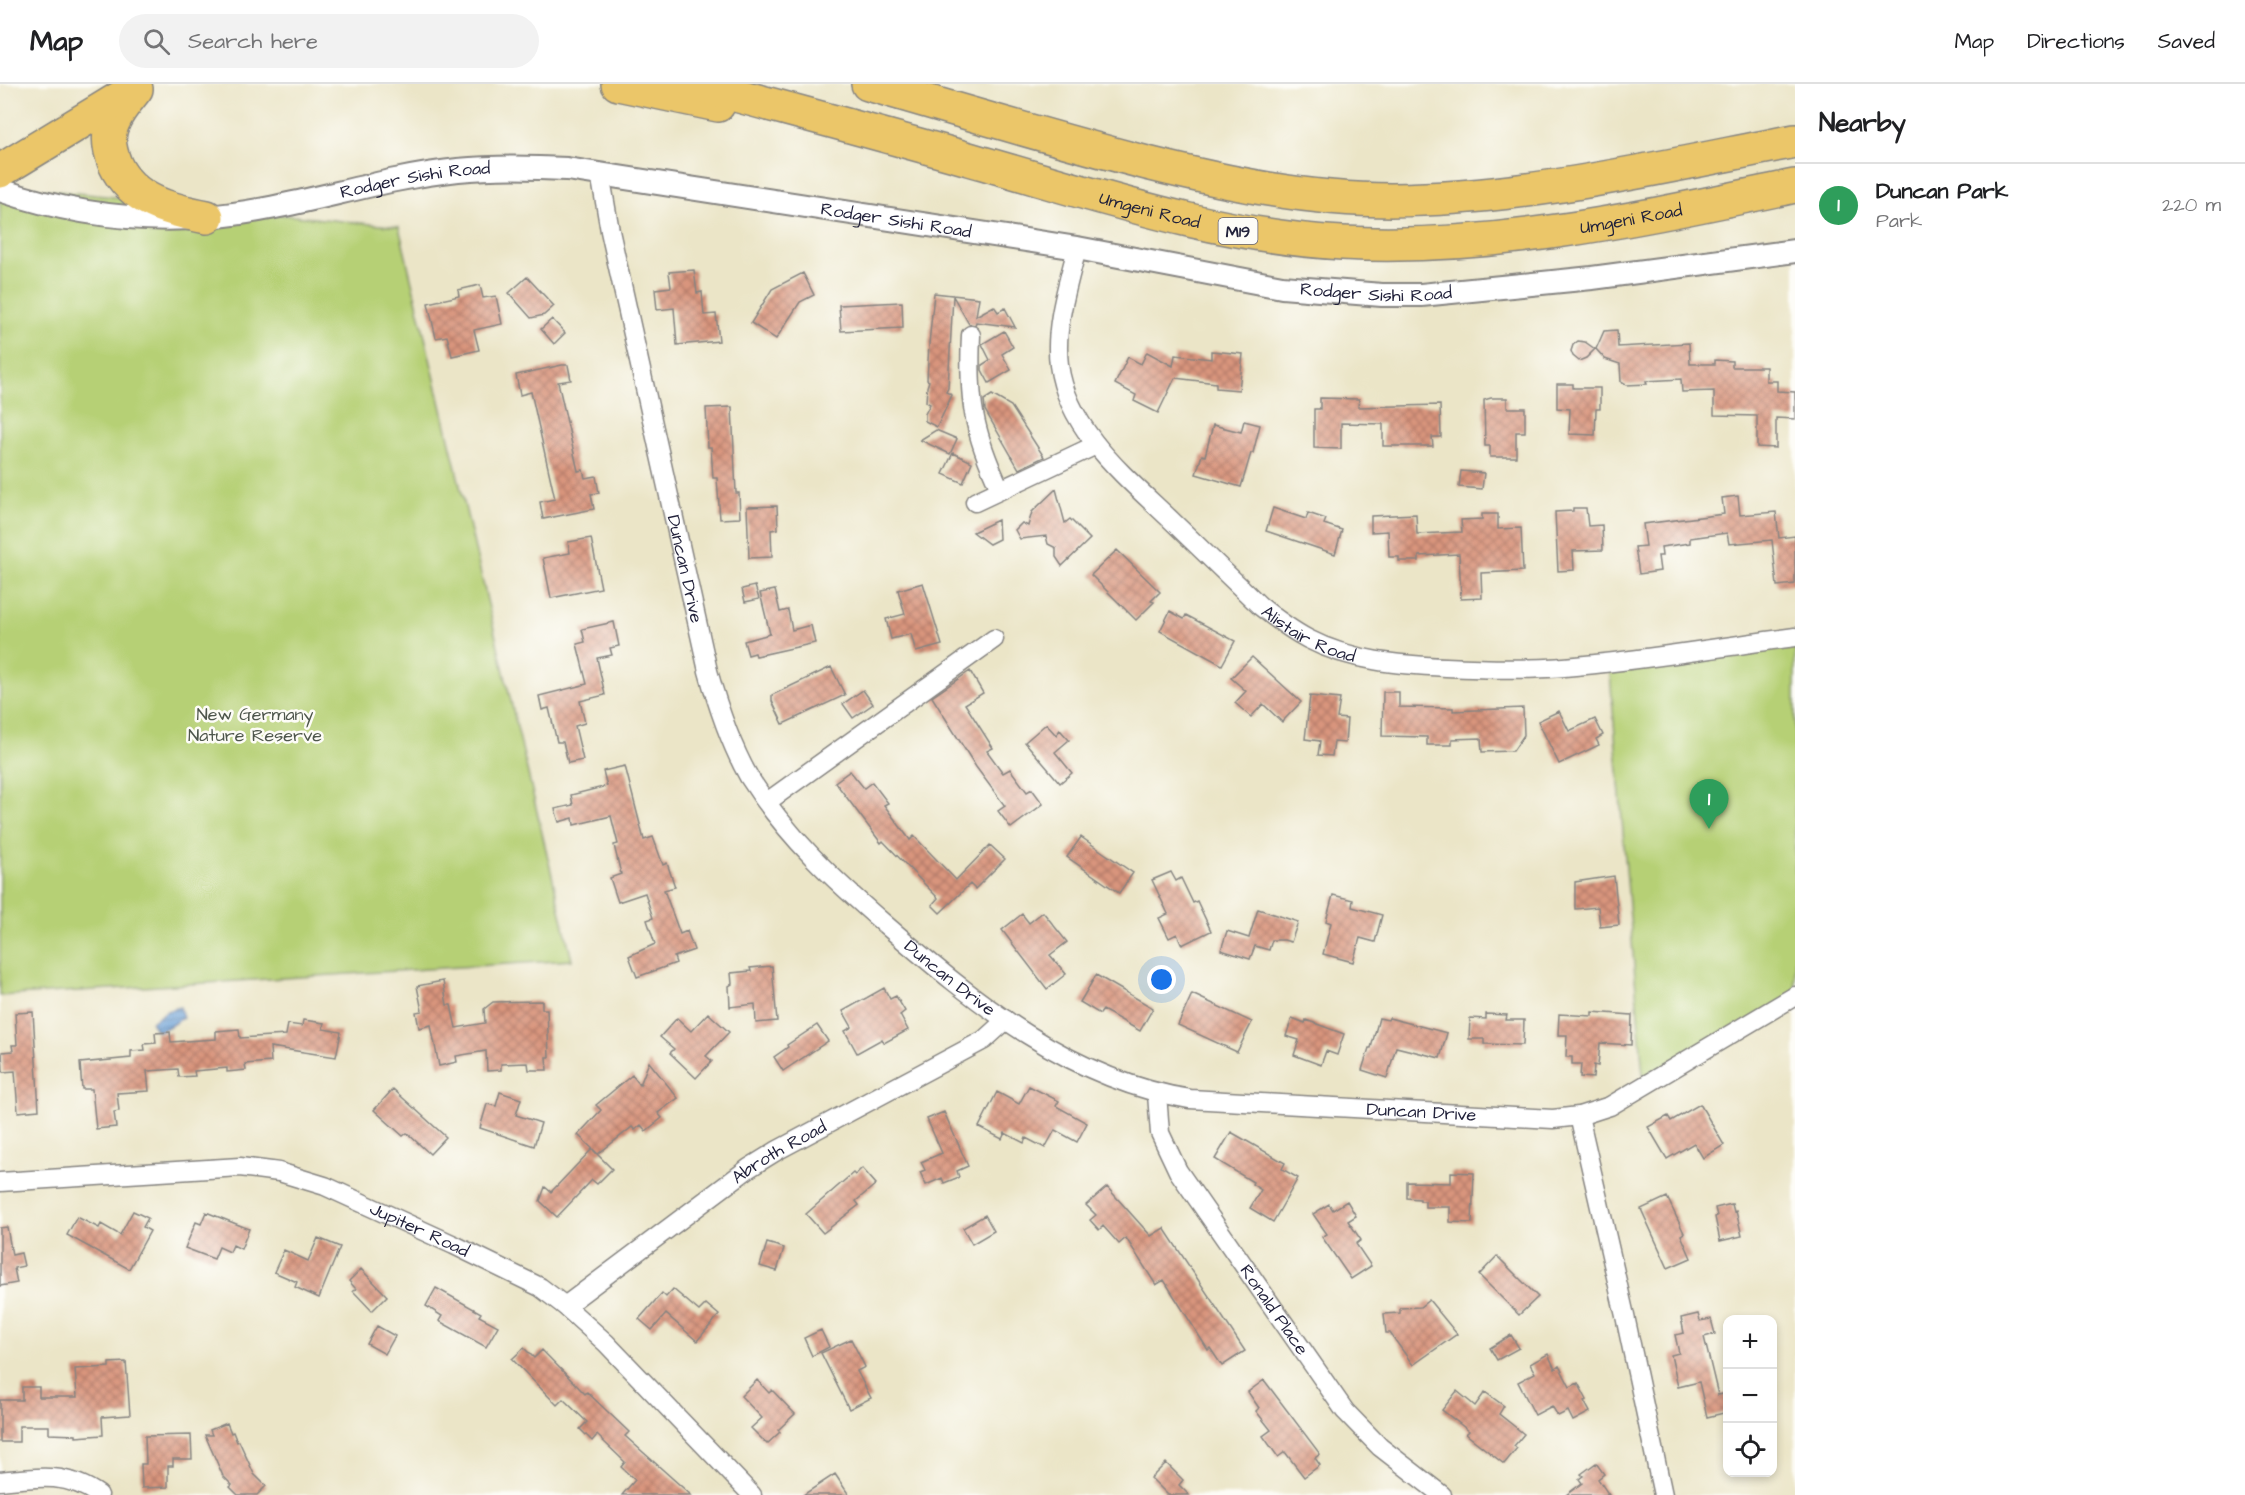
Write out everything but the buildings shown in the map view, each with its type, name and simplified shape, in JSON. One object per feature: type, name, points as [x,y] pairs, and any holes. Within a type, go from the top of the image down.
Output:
[{"type":"highway","points":[[618,84],[980,162]]},
{"type":"highway","name":"Umgeni Road","points":[[695,84],[1186,221],[1292,239],[1377,244],[1435,244],[1548,234],[1795,186]]},
{"type":"highway","points":[[868,84],[1086,147],[1202,176],[1265,189],[1329,197],[1389,200],[1540,189],[1795,141]]},
{"type":"highway","points":[[0,171],[142,86]]},
{"type":"highway","points":[[142,86],[115,119],[110,132],[112,158],[118,171],[130,187],[157,204],[177,212],[207,217]]},
{"type":"street","name":"Rodger Sishi Road","points":[[0,190],[45,204],[118,217],[158,219],[207,217],[263,210],[393,181],[457,170],[520,166],[600,173],[1077,248],[1282,286],[1382,295],[1421,295],[1592,278],[1795,251]]},
{"type":"street","name":"Duncan Drive","points":[[600,173],[610,231],[708,671],[722,717],[734,746],[749,776],[767,802],[798,843],[825,871],[947,978],[1006,1020],[1093,1070],[1158,1094],[1190,1099],[1542,1119],[1579,1116],[1611,1106],[1795,996]]},
{"type":"street","name":"Alistair Road","points":[[1077,248],[1059,327],[1059,364],[1068,397],[1086,432],[1135,486],[1280,622],[1309,640],[1355,656],[1383,662],[1476,668],[1564,667],[1795,637]]},
{"type":"street","points":[[971,335],[970,395],[975,422],[984,455],[1000,489]]},
{"type":"street","points":[[975,502],[1096,445]]},
{"type":"street","points":[[767,802],[994,639]]},
{"type":"street","name":"Abroth Road","points":[[566,1306],[748,1168],[984,1040],[1006,1020]]},
{"type":"street","name":"Ronald Place","points":[[1158,1094],[1160,1133],[1178,1171],[1345,1411],[1380,1447],[1442,1495]]},
{"type":"street","points":[[1579,1116],[1663,1495]]},
{"type":"street","name":"Jupiter Road","points":[[0,1182],[240,1167],[279,1172],[326,1186],[540,1287],[566,1306],[606,1343],[752,1495]]},
{"type":"street","points":[[0,1480],[62,1478],[88,1487],[99,1495]]},
{"type":"green space","name":"New Germany Nature Reserve","points":[[0,185],[399,227],[572,960],[0,996]]},
{"type":"green space","points":[[1795,638],[1795,996],[1644,1087],[1609,662]]},
{"type":"water","points":[[180,1007],[183,1018],[157,1031],[151,1022],[167,1011]]},
{"type":"place","name":"Duncan Park","points":[[1709,829]]}]
